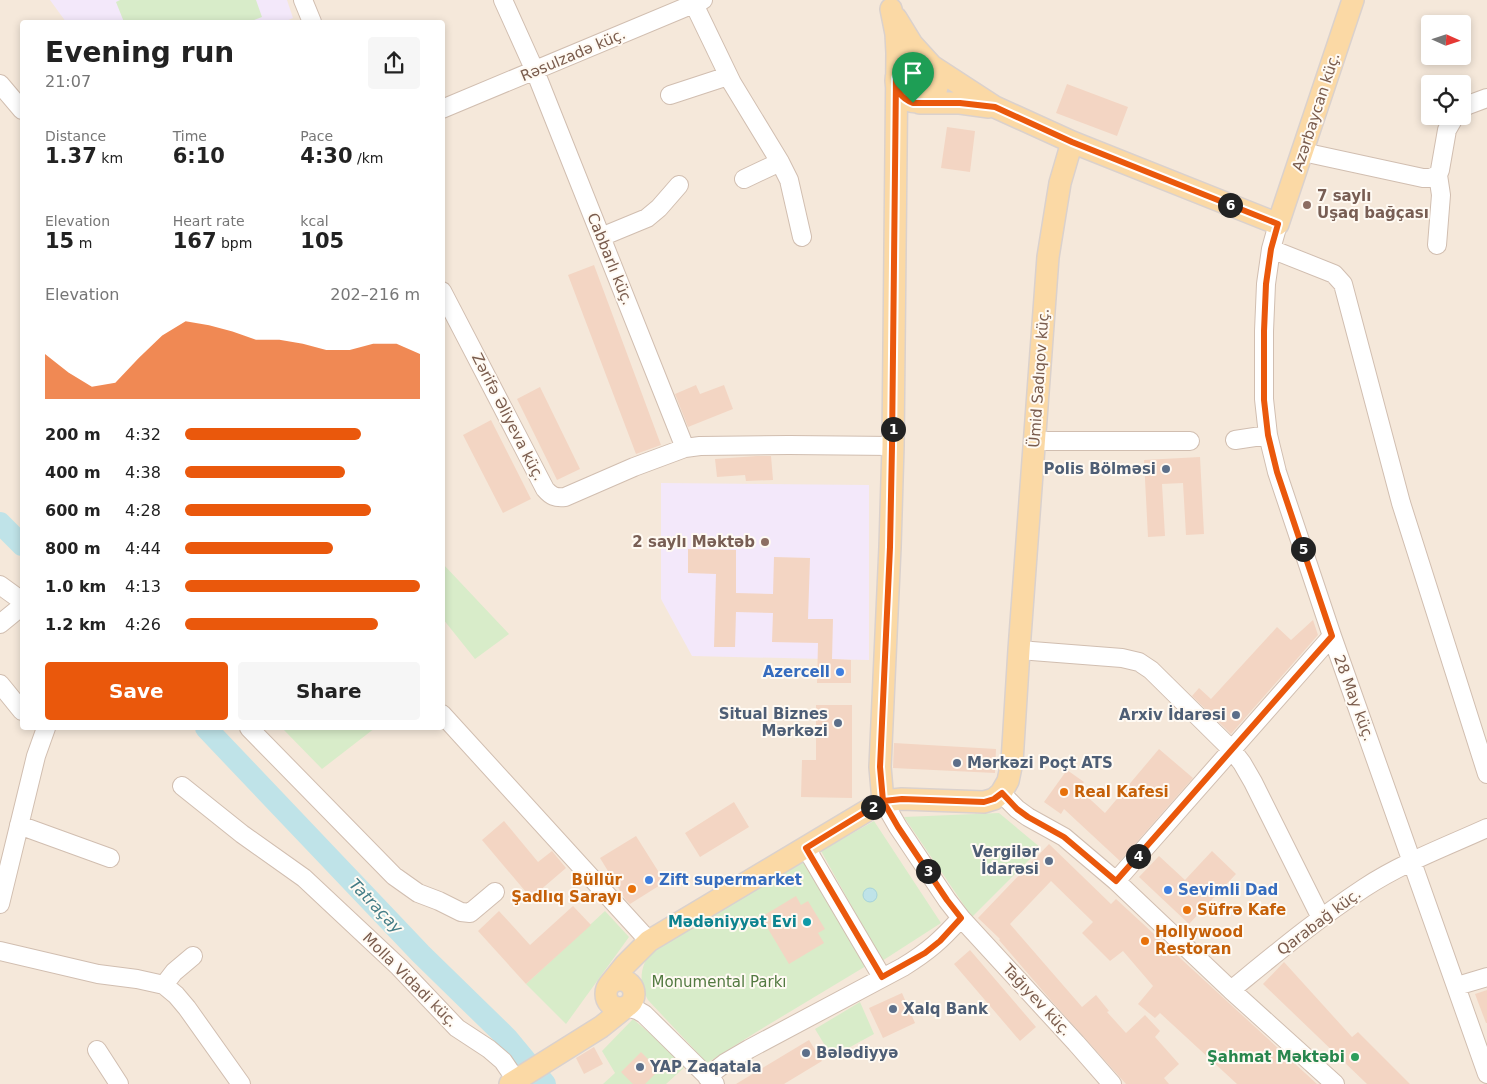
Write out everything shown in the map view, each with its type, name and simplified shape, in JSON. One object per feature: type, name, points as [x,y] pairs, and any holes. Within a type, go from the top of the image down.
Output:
[{"type":"main road","name":"Azərbaycan küç.","points":[[1278,224],[1353,0]]},
{"type":"main road","points":[[889,5],[912,44],[932,66],[938,76],[938,89],[931,98],[919,103]]},
{"type":"main road","points":[[889,5],[896,42],[896,86],[902,97],[913,103],[960,103],[995,107]]},
{"type":"main road","points":[[883,801],[880,767],[890,547],[896,78],[900,69],[910,61],[922,60],[995,107],[1072,142],[1278,224]]},
{"type":"main road","name":"Ümid Sadıqov küç.","points":[[1002,793],[1008,781],[1012,762],[1048,257],[1060,183],[1072,142]]},
{"type":"main road","points":[[608,987],[644,946],[883,801],[902,799],[984,802],[994,799],[1002,793]]},
{"type":"main road","points":[[513,1082],[601,1027],[630,999],[634,968],[644,946]]},
{"type":"main road","points":[[567,1049],[588,1022],[612,982],[620,980],[628,983],[630,999]]},
{"type":"street","points":[[303,0],[311,20]]},
{"type":"street","name":"Cabbarlı küç.","points":[[503,0],[535,71],[686,448]]},
{"type":"street","points":[[696,1],[728,76],[789,180],[802,237]]},
{"type":"street","name":"Rəsulzadə küç.","points":[[445,108],[696,1]]},
{"type":"street","points":[[670,95],[728,76]]},
{"type":"street","points":[[0,84],[20,108]]},
{"type":"street","points":[[1471,103],[1487,98]]},
{"type":"street","points":[[1438,245],[1441,194],[1438,175],[1447,130],[1450,125]]},
{"type":"street","points":[[1303,152],[1423,178],[1438,175]]},
{"type":"street","points":[[744,179],[780,162]]},
{"type":"street","points":[[602,237],[647,218],[659,208],[679,185]]},
{"type":"street","name":"28 May küç.","points":[[1278,224],[1271,249],[1266,284],[1264,331],[1264,400],[1268,435],[1277,472],[1332,636],[1487,1074]]},
{"type":"street","points":[[1271,249],[1334,274],[1342,284],[1401,503],[1487,774]]},
{"type":"street","name":"Zərifə Əliyeva küç.","points":[[445,297],[545,489],[551,496],[565,497],[634,467],[686,448],[700,446],[789,445],[892,446]]},
{"type":"street","points":[[1235,440],[1268,435]]},
{"type":"street","points":[[1034,441],[1190,441]]},
{"type":"street","points":[[0,585],[20,600]]},
{"type":"street","points":[[0,624],[20,608]]},
{"type":"street","points":[[1116,881],[1332,636]]},
{"type":"street","points":[[1019,650],[1122,658],[1139,662],[1151,670],[1232,750],[1242,763],[1254,782],[1322,918]]},
{"type":"street","points":[[0,684],[20,709]]},
{"type":"street","points":[[445,717],[644,946]]},
{"type":"street","points":[[0,904],[43,730]]},
{"type":"street","points":[[251,730],[394,876],[418,893],[461,912],[470,913],[495,892]]},
{"type":"street","name":"Molla Vidadi küç.","points":[[182,786],[242,834],[304,878],[399,967],[457,1028],[489,1049],[502,1062],[513,1082]]},
{"type":"street","points":[[1002,793],[1017,809],[1064,837],[1116,881],[1328,1082]]},
{"type":"street","name":"Tağıyev küç.","points":[[883,801],[898,827],[961,918],[1112,1084]]},
{"type":"street","points":[[19,825],[110,858]]},
{"type":"street","name":"Qarabağ küç.","points":[[1231,990],[1322,918],[1364,888],[1412,861],[1487,828]]},
{"type":"street","points":[[806,848],[882,977]]},
{"type":"street","points":[[630,999],[637,1010],[644,1014],[711,1080],[725,1063],[925,953],[940,941],[961,918]]},
{"type":"street","points":[[0,950],[98,974],[164,985],[187,1008],[240,1084]]},
{"type":"street","points":[[164,985],[174,972],[193,956]]},
{"type":"street","points":[[1456,986],[1487,977]]},
{"type":"street","points":[[97,1050],[119,1084]]},
{"type":"shaded area","points":[[0,0],[1487,0],[1487,1084],[0,1084]]},
{"type":"shaded area","points":[[50,0],[287,0],[293,18],[288,20],[65,20]]},
{"type":"shaded area","name":"2 saylı Məktəb","points":[[661,483],[869,485],[869,660],[692,656],[661,599]]},
{"type":"green space","points":[[120,0],[256,0],[262,17],[254,20],[123,20],[116,2]]},
{"type":"green space","points":[[919,70],[927,73],[930,81],[927,89],[919,92],[911,89],[908,81],[911,73]]},
{"type":"green space","points":[[445,566],[509,634],[475,659],[445,622]]},
{"type":"green space","points":[[284,730],[372,730],[322,769]]},
{"type":"green space","points":[[999,813],[1041,848],[972,917],[904,817]]},
{"type":"green space","points":[[874,821],[941,923],[882,961],[821,851]]},
{"type":"green space","name":"Monumental Parkı","points":[[803,858],[866,966],[707,1063],[648,1000],[642,986],[643,967],[653,948]]},
{"type":"green space","points":[[605,911],[629,937],[566,1024],[526,984]]},
{"type":"green space","points":[[860,1002],[874,1034],[832,1057],[815,1029]]},
{"type":"green space","points":[[633,1019],[687,1065],[666,1084],[603,1084],[615,1073],[602,1051]]},
{"type":"water","points":[[870,888],[875,890],[877,895],[875,900],[870,902],[865,900],[863,895],[865,890]]},
{"type":"building","points":[[1067,84],[1128,107],[1117,136],[1056,113]]},
{"type":"building","points":[[947,127],[975,131],[970,172],[941,168]]},
{"type":"building","points":[[594,265],[661,445],[636,454],[568,275]]},
{"type":"building","points":[[696,385],[700,394],[724,385],[733,409],[688,427],[675,394]]},
{"type":"building","points":[[540,387],[580,469],[557,480],[517,399]]},
{"type":"building","points":[[491,420],[531,499],[503,513],[463,435]]},
{"type":"building","points":[[771,456],[773,480],[746,481],[745,475],[717,477],[715,459]]},
{"type":"building","points":[[1200,457],[1204,534],[1186,535],[1183,483],[1162,484],[1165,536],[1148,537],[1144,460]]},
{"type":"building","points":[[688,549],[736,550],[736,593],[773,594],[774,557],[810,558],[808,619],[833,619],[832,659],[851,660],[851,683],[817,683],[818,643],[772,642],[773,613],[736,612],[735,647],[714,647],[716,574],[688,573]]},
{"type":"building","points":[[1313,620],[1318,635],[1231,734],[1192,696],[1199,688],[1211,699],[1277,627],[1291,640]]},
{"type":"building","points":[[816,705],[852,705],[852,798],[801,797],[802,760],[816,760]]},
{"type":"building","points":[[894,743],[996,749],[995,773],[893,768]]},
{"type":"building","points":[[1159,749],[1193,778],[1120,861],[1064,809],[1061,814],[1044,802],[1067,770],[1084,782],[1079,789],[1105,813]]},
{"type":"building","points":[[734,802],[749,827],[700,857],[685,833]]},
{"type":"building","points":[[504,821],[538,862],[552,851],[566,868],[531,898],[482,840]]},
{"type":"building","points":[[636,836],[665,882],[630,904],[600,858]]},
{"type":"building","points":[[1049,844],[1111,904],[1116,899],[1317,1084],[1237,1084],[1160,1013],[1155,1018],[1138,1004],[1153,986],[1123,951],[1110,961],[1082,933],[1093,922],[1051,881],[1010,924],[1082,1007],[1096,995],[1109,1011],[1107,1012],[1126,1033],[1145,1015],[1160,1031],[1155,1037],[1179,1064],[1164,1078],[1169,1084],[1126,1084],[1055,1005],[1000,939],[978,918]]},
{"type":"building","points":[[1212,851],[1236,874],[1189,924],[1139,877],[1159,856],[1185,880]]},
{"type":"building","points":[[796,896],[801,905],[808,901],[825,929],[818,933],[824,943],[789,964],[761,917]]},
{"type":"building","points":[[573,906],[591,925],[526,984],[478,931],[499,911],[530,945]]},
{"type":"building","points":[[970,950],[1036,1027],[1020,1041],[954,964]]},
{"type":"building","points":[[1284,962],[1352,1037],[1358,1032],[1410,1084],[1367,1084],[1263,984]]},
{"type":"building","points":[[1487,990],[1487,1023],[1486,1023],[1475,994]]},
{"type":"building","points":[[902,993],[915,1023],[883,1038],[869,1008]]},
{"type":"building","points":[[809,1040],[822,1061],[784,1084],[736,1084]]},
{"type":"building","points":[[594,1047],[603,1064],[584,1074],[576,1058]]},
{"type":"building","points":[[641,1052],[659,1070],[645,1084],[633,1084],[621,1072]]},
{"type":"waterway","name":"Tatraçay","points":[[0,523],[20,543]]},
{"type":"waterway","name":"Tatraçay","points":[[208,730],[421,954],[507,1038],[545,1084]]},
{"type":"place","name":"7 saylı Uşaq bağçası","points":[[1307,205]]},
{"type":"place","name":"Polis Bölməsi","points":[[1166,469]]},
{"type":"place","name":"2 saylı Məktəb","points":[[765,542]]},
{"type":"place","name":"Azercell","points":[[840,672]]},
{"type":"place","name":"Arxiv İdarəsi","points":[[1236,715]]},
{"type":"place","name":"Situal Biznes Mərkəzi","points":[[838,723]]},
{"type":"place","name":"Mərkəzi Poçt ATS","points":[[957,763]]},
{"type":"place","name":"Real Kafesi","points":[[1064,792]]},
{"type":"place","name":"Vergilər İdarəsi","points":[[1049,861]]},
{"type":"place","name":"Zift supermarket","points":[[649,880]]},
{"type":"place","name":"Büllür Şadlıq Sarayı","points":[[632,889]]},
{"type":"place","name":"Sevimli Dad","points":[[1168,890]]},
{"type":"place","name":"Süfrə Kafe","points":[[1187,910]]},
{"type":"place","name":"Mədəniyyət Evi","points":[[807,922]]},
{"type":"place","name":"Hollywood Restoran","points":[[1145,941]]},
{"type":"place","name":"Xalq Bank","points":[[893,1009]]},
{"type":"place","name":"Bələdiyyə","points":[[806,1053]]},
{"type":"place","name":"Şahmat Məktəbi","points":[[1355,1057]]},
{"type":"place","name":"YAP Zaqatala","points":[[640,1067]]},
{"type":"route","points":[[913,103],[902,97],[896,86],[896,78],[890,547],[880,767],[883,801],[806,848],[882,977],[903,967],[925,953],[940,941],[961,918],[889,814],[883,801],[902,799],[984,802],[994,799],[1002,793],[1017,809],[1064,837],[1116,881],[1332,636],[1277,472],[1268,435],[1264,400],[1266,284],[1271,249],[1278,224],[1072,142],[995,107],[960,103],[913,103]]}]
